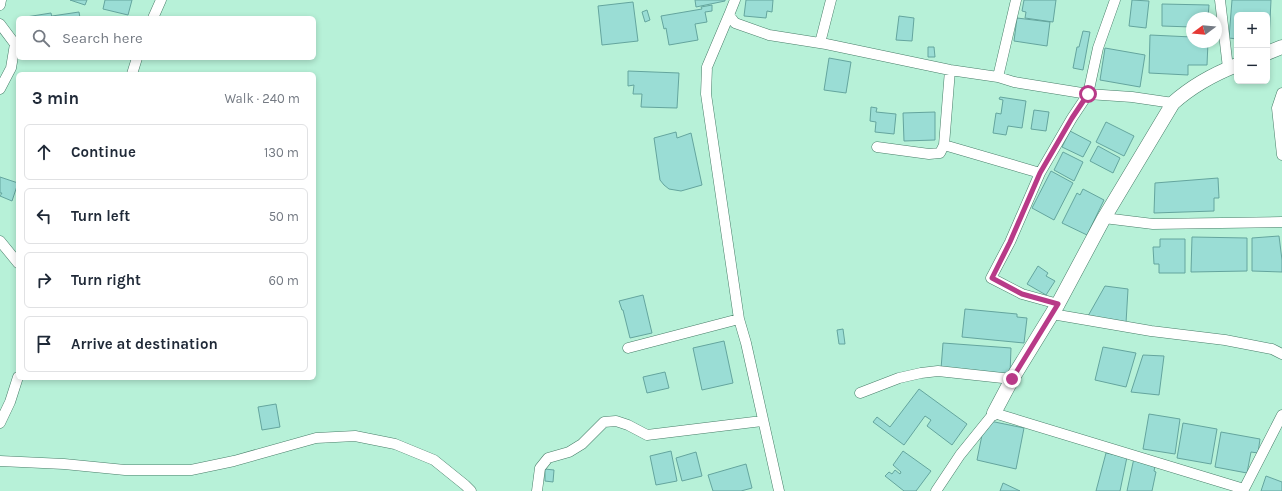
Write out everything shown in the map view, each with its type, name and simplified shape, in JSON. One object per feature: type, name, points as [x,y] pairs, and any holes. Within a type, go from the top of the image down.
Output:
[{"type":"street","points":[[0,5],[1,0]]},
{"type":"street","points":[[154,16],[161,0]]},
{"type":"street","points":[[735,0],[707,67],[706,94],[739,319],[746,343],[778,491]]},
{"type":"street","points":[[820,43],[832,0]]},
{"type":"street","points":[[998,77],[1016,0]]},
{"type":"street","points":[[1115,0],[1098,48],[1088,94],[1072,118],[1040,173],[1010,242],[992,278],[1055,309],[1151,331],[1225,340],[1272,348],[1282,354]]},
{"type":"street","points":[[936,491],[960,455],[994,413],[1012,379],[1055,309],[1104,218],[1173,102],[1187,91],[1232,67],[1220,0]]},
{"type":"street","points":[[729,15],[735,23],[769,35],[820,43],[950,70],[998,77],[1014,82],[1088,94],[1173,102]]},
{"type":"street","points":[[0,24],[16,44],[11,68],[0,89]]},
{"type":"street","points":[[1270,52],[1282,47]]},
{"type":"street","points":[[133,72],[136,60]]},
{"type":"street","points":[[877,147],[929,154],[940,153],[944,145],[950,70]]},
{"type":"street","points":[[1282,93],[1277,108],[1282,155]]},
{"type":"street","points":[[944,145],[1040,173]]},
{"type":"street","points":[[1104,218],[1152,224],[1282,222]]},
{"type":"street","points":[[0,241],[16,261]]},
{"type":"street","points":[[628,348],[739,319]]},
{"type":"street","points":[[860,393],[900,378],[938,371],[972,373],[1012,379]]},
{"type":"street","points":[[0,423],[10,402],[17,380]]},
{"type":"street","points":[[994,413],[1243,490],[1282,414]]},
{"type":"street","points":[[537,491],[540,468],[548,458],[569,452],[582,444],[604,422],[616,421],[648,435],[762,421]]},
{"type":"street","points":[[0,461],[64,464],[125,470],[191,470],[234,461],[316,438],[355,436],[395,444],[434,460],[471,491]]},
{"type":"building","points":[[70,0],[87,0],[85,5]]},
{"type":"building","points":[[105,0],[132,0],[128,15],[103,9]]},
{"type":"building","points":[[695,0],[725,0],[725,1],[696,7]]},
{"type":"building","points":[[746,0],[773,0],[772,12],[767,11],[766,18],[744,16]]},
{"type":"building","points":[[1024,0],[1056,0],[1053,22],[1025,18],[1026,12],[1022,11]]},
{"type":"building","points":[[1132,0],[1149,1],[1146,28],[1129,26]]},
{"type":"building","points":[[1232,0],[1271,0],[1270,20],[1270,12],[1234,12],[1234,39],[1229,38]]},
{"type":"building","points":[[633,2],[638,41],[602,45],[598,6]]},
{"type":"building","points":[[1162,4],[1209,5],[1208,12],[1186,12],[1186,27],[1162,26]]},
{"type":"building","points":[[712,5],[712,11],[705,12],[707,22],[695,24],[698,40],[669,45],[666,28],[664,29],[661,16],[702,9],[701,7]]},
{"type":"building","points":[[647,10],[650,20],[645,22],[642,12]]},
{"type":"building","points":[[79,12],[80,16],[52,16]]},
{"type":"building","points":[[51,13],[52,16],[32,16]]},
{"type":"building","points":[[899,16],[914,18],[912,41],[896,40]]},
{"type":"building","points":[[1017,18],[1050,22],[1047,46],[1014,41]]},
{"type":"building","points":[[1083,31],[1090,32],[1083,70],[1073,68],[1077,47],[1079,47]]},
{"type":"building","points":[[1150,35],[1186,37],[1186,48],[1208,48],[1207,65],[1188,65],[1188,75],[1149,73]]},
{"type":"building","points":[[928,47],[934,47],[935,57],[928,57]]},
{"type":"building","points":[[1105,48],[1145,55],[1140,87],[1100,80]]},
{"type":"building","points":[[829,58],[851,62],[846,93],[824,90]]},
{"type":"building","points":[[628,71],[679,73],[677,108],[641,107],[642,94],[633,94],[634,85],[628,86]]},
{"type":"building","points":[[1000,97],[1026,101],[1022,128],[1008,126],[1006,135],[993,133],[996,113],[1001,114],[1003,100],[999,99]]},
{"type":"building","points":[[871,107],[877,108],[876,112],[896,114],[894,134],[875,132],[876,122],[870,121]]},
{"type":"building","points":[[1034,110],[1049,112],[1046,131],[1031,129]]},
{"type":"building","points":[[935,112],[935,140],[904,141],[903,113]]},
{"type":"building","points":[[1106,122],[1134,136],[1124,156],[1096,142]]},
{"type":"building","points":[[1070,131],[1091,142],[1083,157],[1062,147]]},
{"type":"building","points":[[676,132],[677,138],[691,133],[702,185],[681,191],[669,189],[660,180],[654,138]]},
{"type":"building","points":[[1098,146],[1120,158],[1113,173],[1090,161]]},
{"type":"building","points":[[1063,152],[1083,162],[1074,181],[1054,170]]},
{"type":"building","points":[[1051,171],[1073,183],[1054,220],[1032,208]]},
{"type":"building","points":[[0,177],[16,182],[16,189],[12,201],[0,196],[2,193],[0,193]]},
{"type":"building","points":[[1218,178],[1219,198],[1214,198],[1214,211],[1154,213],[1155,183]]},
{"type":"building","points":[[1083,189],[1104,200],[1087,235],[1062,223],[1077,193],[1080,195]]},
{"type":"building","points":[[1279,236],[1282,272],[1252,271],[1252,238]]},
{"type":"building","points":[[1192,237],[1247,238],[1247,271],[1191,272]]},
{"type":"building","points":[[1160,239],[1185,239],[1185,273],[1159,273],[1159,264],[1154,264],[1153,247],[1160,247]]},
{"type":"building","points":[[1038,266],[1048,273],[1046,276],[1055,281],[1046,295],[1027,284]]},
{"type":"building","points":[[1105,286],[1128,289],[1126,323],[1088,316]]},
{"type":"building","points":[[643,295],[652,333],[630,338],[623,310],[619,301]]},
{"type":"building","points":[[965,309],[1017,314],[1017,317],[1027,318],[1024,343],[962,337]]},
{"type":"building","points":[[843,329],[845,344],[839,344],[837,330]]},
{"type":"building","points":[[724,341],[733,383],[702,390],[693,348]]},
{"type":"building","points":[[943,343],[1011,348],[1010,374],[941,369]]},
{"type":"building","points":[[1103,347],[1136,353],[1126,387],[1095,380]]},
{"type":"building","points":[[1143,355],[1164,356],[1159,395],[1131,392]]},
{"type":"building","points":[[665,372],[669,388],[647,393],[643,377]]},
{"type":"building","points":[[919,389],[967,424],[952,445],[927,426],[931,420],[925,416],[904,445],[873,422],[877,417],[890,427]]},
{"type":"building","points":[[276,404],[280,427],[262,430],[258,407]]},
{"type":"building","points":[[1149,414],[1180,419],[1175,454],[1143,449]]},
{"type":"building","points":[[985,420],[1024,428],[1016,469],[977,460]]},
{"type":"building","points":[[1183,423],[1217,429],[1211,464],[1177,458]]},
{"type":"building","points":[[1221,432],[1260,439],[1258,453],[1251,452],[1247,473],[1215,467]]},
{"type":"building","points":[[671,451],[677,481],[656,485],[650,456]]},
{"type":"building","points":[[903,451],[931,471],[916,491],[904,491],[885,476],[889,472],[892,474],[895,470],[900,474],[901,472],[893,465]]},
{"type":"building","points":[[696,452],[702,476],[682,481],[676,458]]},
{"type":"building","points":[[1106,453],[1127,457],[1120,491],[1096,491]]},
{"type":"building","points":[[1134,458],[1156,462],[1154,471],[1156,472],[1152,491],[1127,491]]},
{"type":"building","points":[[746,464],[752,488],[741,491],[713,491],[708,475]]},
{"type":"building","points":[[545,469],[554,470],[553,482],[545,481]]},
{"type":"building","points":[[1266,476],[1282,482],[1282,491],[1261,491]]},
{"type":"building","points":[[1003,483],[1020,491],[1000,491]]},
{"type":"route","points":[[1012,379],[1058,304],[1022,294],[992,278],[1010,242],[1040,173],[1072,118],[1088,94]]}]
